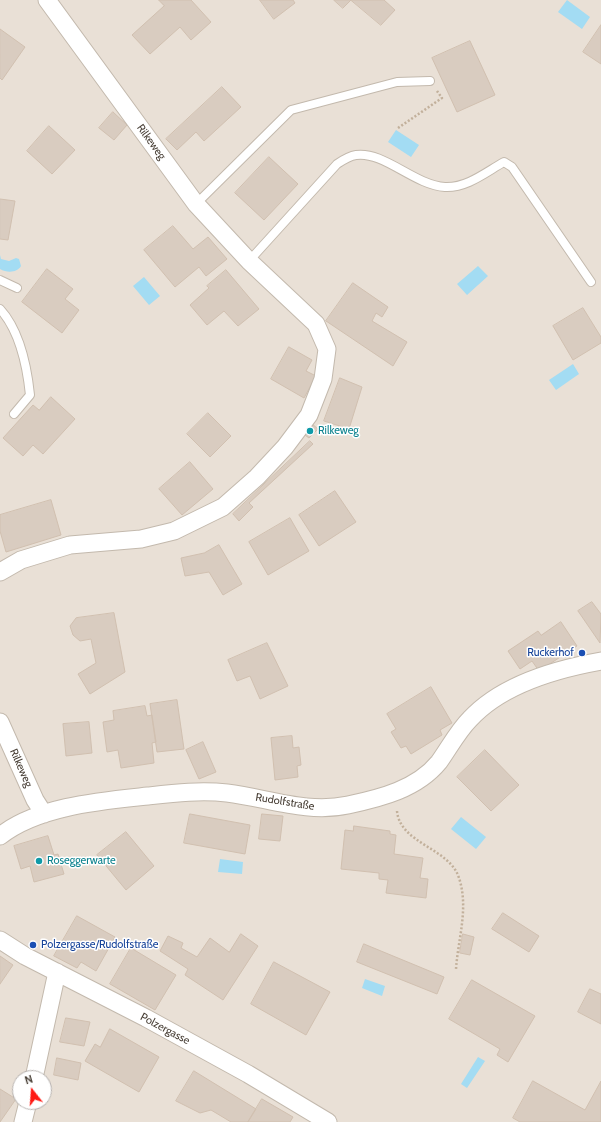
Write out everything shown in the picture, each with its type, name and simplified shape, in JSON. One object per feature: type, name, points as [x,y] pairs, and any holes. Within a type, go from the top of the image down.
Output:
[{"type":"street","name":"Rilkeweg","points":[[0,572],[21,560],[70,545],[141,539],[174,531],[223,507],[257,477],[286,447],[309,415],[323,379],[327,349],[316,324],[250,260],[196,204],[47,0]]},
{"type":"street","name":"Rudolfstraße","points":[[0,836],[12,826],[44,814],[125,799],[203,791],[246,796],[299,807],[324,809],[371,800],[408,787],[427,774],[438,763],[470,719],[498,695],[534,680],[570,668],[601,661]]},
{"type":"street","name":"Rilkeweg","points":[[0,722],[35,800],[44,814]]},
{"type":"street","name":"Polzergasse","points":[[0,940],[25,956],[58,972],[241,1070],[328,1122]]},
{"type":"street","points":[[36,1070],[58,972]]},
{"type":"street","points":[[23,1122],[26,1110]]},
{"type":"lane","points":[[196,204],[291,110],[397,82],[430,81]]},
{"type":"lane","points":[[250,260],[337,164],[354,155],[373,156],[419,180],[446,187],[465,183],[484,176],[504,162],[512,167],[592,282]]},
{"type":"lane","points":[[0,280],[17,288]]},
{"type":"lane","points":[[0,309],[9,319],[24,357],[28,380],[30,395],[14,414]]},
{"type":"path","points":[[398,128],[442,98],[430,81]]},
{"type":"path","points":[[396,808],[397,815],[405,831],[455,869],[460,879],[464,907],[456,970]]},
{"type":"shaded area","points":[[0,0],[601,0],[601,1122],[0,1122]]},
{"type":"water","points":[[567,0],[590,17],[582,29],[558,12]]},
{"type":"water","points":[[396,130],[419,145],[411,157],[388,142]]},
{"type":"water","points":[[0,255],[1,259],[9,261],[16,258],[19,259],[21,266],[12,272],[0,269]]},
{"type":"water","points":[[478,266],[488,276],[467,295],[457,284]]},
{"type":"water","points":[[144,277],[160,296],[149,305],[133,286]]},
{"type":"water","points":[[573,364],[579,374],[556,390],[549,380]]},
{"type":"water","points":[[461,817],[486,837],[476,849],[451,829]]},
{"type":"water","points":[[220,859],[243,862],[242,874],[218,872]]},
{"type":"water","points":[[365,979],[385,986],[382,996],[362,988]]},
{"type":"water","points":[[478,1057],[485,1061],[467,1088],[461,1084]]},
{"type":"building","points":[[159,0],[191,0],[211,22],[191,40],[180,27],[150,54],[132,35],[164,6]]},
{"type":"building","points":[[260,0],[293,0],[295,3],[274,19]]},
{"type":"building","points":[[334,0],[351,0],[343,8]]},
{"type":"building","points":[[351,0],[384,0],[395,10],[381,25]]},
{"type":"building","points":[[601,25],[601,64],[583,52]]},
{"type":"building","points":[[0,29],[25,47],[2,80],[0,78]]},
{"type":"building","points":[[470,41],[495,95],[457,112],[432,58]]},
{"type":"building","points":[[222,87],[241,107],[204,141],[196,132],[177,150],[166,139]]},
{"type":"building","points":[[113,112],[127,125],[114,140],[99,128]]},
{"type":"building","points":[[49,126],[75,150],[52,174],[27,151]]},
{"type":"building","points":[[269,157],[298,184],[264,220],[235,193]]},
{"type":"building","points":[[0,199],[15,201],[8,240],[0,239]]},
{"type":"building","points":[[173,226],[193,249],[208,237],[227,259],[206,276],[199,267],[175,287],[144,250]]},
{"type":"building","points":[[47,269],[73,289],[65,299],[79,310],[62,333],[22,302]]},
{"type":"building","points":[[226,270],[259,309],[238,326],[224,311],[207,325],[190,305],[209,288],[207,286]]},
{"type":"building","points":[[353,283],[388,307],[382,317],[376,313],[372,321],[407,342],[393,366],[326,321]]},
{"type":"building","points":[[583,308],[601,337],[601,343],[573,360],[553,326]]},
{"type":"building","points":[[289,347],[312,360],[306,371],[316,376],[304,398],[271,379]]},
{"type":"building","points":[[340,378],[362,387],[349,429],[324,421]]},
{"type":"building","points":[[51,397],[75,419],[43,454],[33,445],[23,456],[3,438],[33,405],[39,410]]},
{"type":"building","points":[[208,413],[231,436],[210,457],[187,434]]},
{"type":"building","name":"Rilkeweg","points":[[311,423],[318,429],[309,438],[302,433]]},
{"type":"building","points":[[310,441],[313,444],[249,503],[253,507],[239,521],[233,514]]},
{"type":"building","points":[[190,462],[213,489],[182,515],[159,489]]},
{"type":"building","points":[[335,491],[356,522],[319,546],[299,515]]},
{"type":"building","points":[[51,500],[61,535],[6,552],[0,531],[0,515]]},
{"type":"building","points":[[290,518],[309,551],[268,575],[249,542]]},
{"type":"building","points":[[219,545],[242,584],[223,595],[209,572],[185,576],[181,558],[204,553]]},
{"type":"building","points":[[592,602],[601,614],[600,643],[578,611]]},
{"type":"building","points":[[114,613],[125,672],[90,694],[78,674],[96,663],[91,639],[80,641],[73,635],[70,626],[76,618]]},
{"type":"building","points":[[561,622],[577,646],[539,671],[532,661],[520,669],[508,651],[538,631],[541,635]]},
{"type":"building","points":[[267,643],[288,686],[260,699],[250,676],[237,681],[228,660]]},
{"type":"building","points":[[431,687],[452,723],[440,730],[442,735],[411,754],[406,746],[401,748],[391,732],[396,729],[387,714]]},
{"type":"building","points":[[177,700],[184,749],[157,752],[150,704]]},
{"type":"building","points":[[145,706],[147,716],[152,715],[156,742],[152,743],[154,763],[121,768],[118,750],[107,752],[103,722],[114,720],[113,711]]},
{"type":"building","points":[[89,722],[92,753],[66,756],[63,724]]},
{"type":"building","points":[[292,736],[293,748],[299,747],[301,765],[297,766],[298,777],[275,780],[271,738]]},
{"type":"building","points":[[203,742],[216,772],[199,779],[186,750]]},
{"type":"building","points":[[485,750],[519,785],[491,811],[457,777]]},
{"type":"building","points":[[190,814],[250,825],[245,854],[184,843]]},
{"type":"building","points":[[262,814],[283,816],[280,841],[259,839]]},
{"type":"building","points":[[354,826],[390,831],[390,834],[396,835],[394,854],[423,858],[420,878],[428,879],[426,898],[386,893],[388,880],[379,879],[379,873],[341,869],[345,830],[353,831]]},
{"type":"building","points":[[126,832],[154,866],[126,890],[97,855]]},
{"type":"building","name":"Roseggerwarte","points":[[48,836],[54,855],[58,854],[64,874],[34,882],[30,866],[21,869],[14,846]]},
{"type":"building","points":[[503,913],[539,936],[529,952],[492,929]]},
{"type":"building","points":[[77,916],[115,937],[96,971],[81,962],[77,968],[54,956]]},
{"type":"building","points":[[241,934],[258,946],[223,1000],[185,975],[188,969],[160,951],[168,936],[183,943],[181,948],[197,957],[210,938],[229,952]]},
{"type":"building","points":[[463,934],[474,937],[470,955],[460,953]]},
{"type":"building","points":[[364,944],[444,977],[437,994],[357,962]]},
{"type":"building","points":[[131,948],[176,975],[155,1010],[110,984]]},
{"type":"building","points":[[0,956],[13,965],[0,984]]},
{"type":"building","points":[[274,962],[330,992],[306,1035],[251,1004]]},
{"type":"building","points":[[472,980],[535,1016],[508,1062],[497,1055],[500,1049],[449,1019]]},
{"type":"building","points":[[590,989],[601,994],[601,1024],[578,1012]]},
{"type":"building","points":[[66,1018],[90,1022],[84,1046],[60,1042]]},
{"type":"building","points":[[110,1029],[159,1057],[139,1092],[85,1061],[95,1044],[100,1047]]},
{"type":"building","points":[[57,1058],[81,1063],[78,1080],[54,1075]]},
{"type":"building","points":[[194,1071],[256,1109],[248,1122],[231,1122],[211,1110],[200,1113],[176,1101]]},
{"type":"building","points":[[533,1081],[585,1110],[601,1081],[601,1122],[520,1122],[513,1118]]},
{"type":"building","points":[[0,1089],[12,1096],[12,1105],[0,1122]]},
{"type":"building","points":[[262,1099],[293,1117],[290,1122],[248,1122]]},
{"type":"place","name":"Rilkeweg","points":[[310,431]]},
{"type":"place","name":"Ruckerhof","points":[[582,653]]},
{"type":"place","name":"Roseggerwarte","points":[[39,861]]},
{"type":"place","name":"Polzergasse/Rudolfstraße","points":[[33,945]]}]
